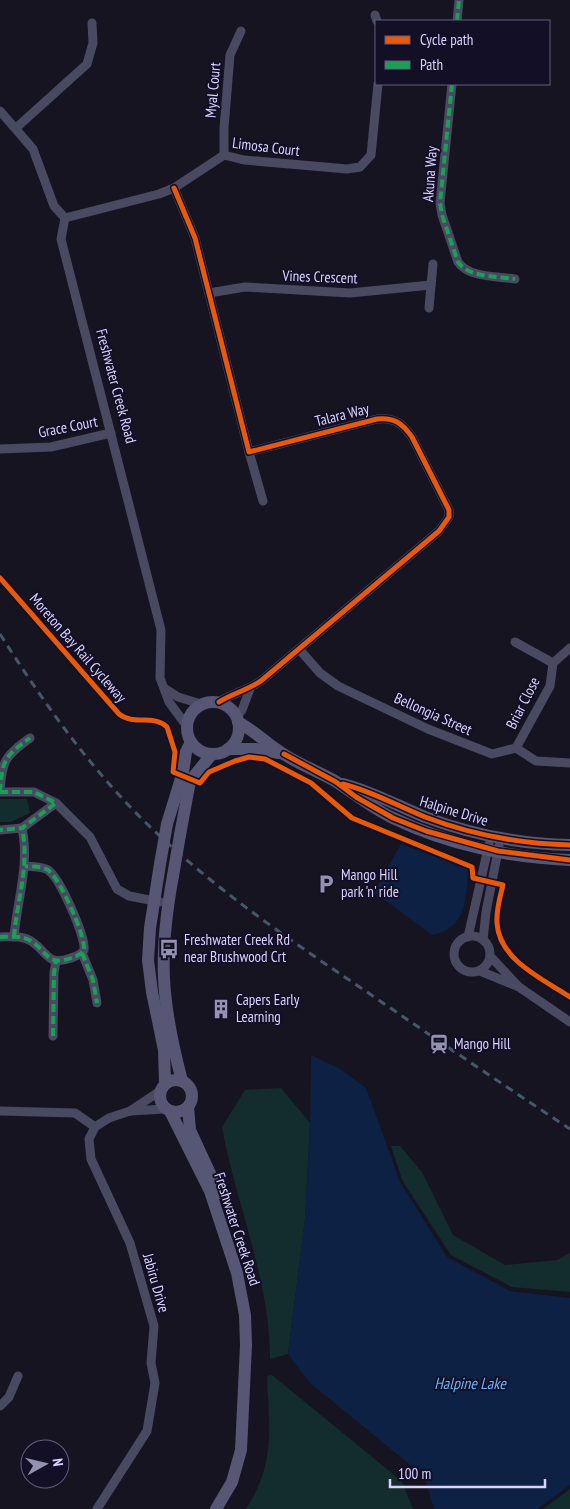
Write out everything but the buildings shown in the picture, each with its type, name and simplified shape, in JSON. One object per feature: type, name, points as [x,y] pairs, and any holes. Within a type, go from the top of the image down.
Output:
[{"type":"main road","points":[[191,742],[186,752],[183,772],[167,824],[154,901],[148,960],[152,992],[164,1050],[163,1087],[160,1100],[168,1110],[179,1112],[188,1107],[192,1091],[182,1080],[167,1020],[162,948],[190,781],[212,754],[228,749],[237,737],[237,719],[232,710],[219,702],[201,704],[189,717],[186,725],[191,742],[196,748],[212,754]]},
{"type":"main road","name":"Halpine Drive","points":[[237,719],[284,754],[336,782],[356,797],[393,818],[426,831],[493,850],[570,860]]},
{"type":"main road","name":"Halpine Drive","points":[[228,749],[262,749],[284,754]]},
{"type":"main road","name":"Halpine Drive","points":[[336,782],[444,823],[496,837],[570,845]]},
{"type":"main road","points":[[163,1087],[173,1080],[182,1080]]},
{"type":"main road","name":"Freshwater Creek Road","points":[[188,1107],[190,1130],[212,1174],[240,1258],[254,1315],[249,1450],[242,1477],[226,1509]]},
{"type":"main road","name":"Freshwater Creek Road","points":[[168,1110],[213,1200],[237,1273],[245,1314],[246,1345],[241,1450],[232,1482],[216,1509]]},
{"type":"street","points":[[457,20],[459,0]]},
{"type":"street","points":[[16,128],[87,64],[93,43],[92,23]]},
{"type":"street","name":"Myal Court","points":[[224,155],[224,128],[230,55],[241,30]]},
{"type":"street","name":"Limosa Court","points":[[65,218],[159,194],[174,188],[224,155],[244,160],[347,170],[360,167],[371,155],[378,85]]},
{"type":"street","name":"Akuna Way","points":[[452,85],[440,203],[442,215],[458,262],[463,269],[515,279]]},
{"type":"street","points":[[0,111],[16,128],[37,157],[54,206],[65,218]]},
{"type":"street","points":[[174,188],[195,238],[262,502]]},
{"type":"street","name":"Freshwater Creek Road","points":[[65,218],[61,239],[159,622],[162,642],[160,673],[169,702],[186,725]]},
{"type":"street","points":[[430,308],[433,264]]},
{"type":"street","name":"Vines Crescent","points":[[209,293],[245,287],[350,293],[431,285]]},
{"type":"street","name":"Talara Way","points":[[219,702],[250,689],[299,649],[439,531],[448,517],[449,510],[412,437],[406,428],[393,418],[377,419],[249,452]]},
{"type":"street","name":"Grace Court","points":[[0,449],[51,447],[111,432]]},
{"type":"street","points":[[515,642],[553,663]]},
{"type":"street","name":"Briar Close","points":[[516,748],[550,686],[553,663],[570,648]]},
{"type":"street","name":"Bellongia Street","points":[[299,649],[320,673],[338,686],[428,729],[492,754],[516,748]]},
{"type":"street","points":[[164,688],[178,697],[201,704]]},
{"type":"street","name":"Talara Way","points":[[237,719],[250,689]]},
{"type":"street","points":[[30,738],[12,751],[4,760],[0,792],[34,792],[56,802],[90,837],[117,889],[129,896],[168,904]]},
{"type":"street","points":[[516,748],[536,761],[570,763]]},
{"type":"street","points":[[0,830],[22,828],[56,802]]},
{"type":"street","points":[[14,937],[25,866],[22,828]]},
{"type":"street","points":[[496,837],[468,936],[456,946],[454,957],[456,963],[469,972],[480,971],[506,984],[519,987]]},
{"type":"street","points":[[483,940],[493,850]]},
{"type":"street","points":[[0,937],[14,937],[32,941],[45,954],[56,961],[64,961],[82,953],[85,946],[63,892],[54,877],[43,868],[25,866]]},
{"type":"street","points":[[468,936],[483,940],[490,950],[490,956],[485,967],[480,971]]},
{"type":"street","points":[[82,953],[93,980],[98,1002]]},
{"type":"street","points":[[490,956],[519,987],[570,1022]]},
{"type":"street","points":[[53,1036],[54,973],[56,961]]},
{"type":"street","points":[[130,1111],[163,1087]]},
{"type":"street","points":[[0,1111],[75,1112],[95,1127],[109,1118],[130,1111],[168,1110]]},
{"type":"street","name":"Jabiru Drive","points":[[95,1127],[89,1139],[91,1159],[130,1243],[153,1318],[151,1363],[155,1383],[147,1431],[97,1509]]},
{"type":"street","points":[[0,1406],[9,1397],[18,1376]]},
{"type":"green space","points":[[0,799],[27,799],[30,813],[11,822],[0,822]]},
{"type":"green space","points":[[281,1088],[310,1123],[305,1220],[288,1354],[270,1359],[269,1329],[259,1271],[222,1127],[245,1090]]},
{"type":"green space","points":[[391,1146],[400,1146],[422,1172],[453,1235],[505,1265],[557,1260],[570,1253],[570,1292],[512,1287],[451,1255],[403,1182]]},
{"type":"green space","points":[[272,1375],[402,1482],[413,1509],[246,1509],[256,1492],[266,1460],[269,1429],[267,1376]]},
{"type":"green space","points":[[570,1489],[570,1509],[543,1509]]},
{"type":"water","points":[[401,844],[468,869],[465,901],[462,911],[452,926],[444,931],[432,935],[374,892]]},
{"type":"water","name":"Halpine Lake","points":[[311,1055],[340,1069],[366,1088],[400,1182],[447,1257],[510,1291],[570,1298],[570,1485],[537,1509],[434,1509],[424,1476],[310,1383],[288,1354],[305,1220]]},
{"type":"railway","points":[[0,634],[49,707],[102,776],[142,819],[195,867],[250,911],[308,952],[570,1129]]},
{"type":"marked path","points":[[457,20],[459,0]]},
{"type":"marked path","points":[[452,85],[440,203],[442,215],[458,262],[463,267],[476,274],[515,279]]},
{"type":"marked path","points":[[0,792],[2,773],[6,760],[30,738]]},
{"type":"marked path","points":[[0,792],[34,792],[56,803],[22,828],[0,830]]},
{"type":"marked path","points":[[14,937],[24,869],[25,855],[22,828]]},
{"type":"marked path","points":[[0,937],[27,939],[48,957],[57,961],[75,957],[84,950],[84,943],[77,921],[53,875],[48,870],[40,867],[25,866]]},
{"type":"marked path","points":[[82,953],[93,980],[97,1003]]},
{"type":"marked path","points":[[53,1036],[54,973],[56,961]]},
{"type":"cycle path","points":[[174,188],[195,238],[249,452],[377,419],[393,420],[405,428],[412,437],[449,510],[449,517],[439,531],[262,680],[219,702]]},
{"type":"cycle path","name":"Moreton Bay Rail Cycleway","points":[[0,578],[119,714],[131,719],[156,721],[167,727],[175,752],[173,772],[200,783],[209,772],[235,761],[249,757],[265,759],[311,783],[352,818],[472,867],[473,878],[503,885],[497,923],[505,948],[524,967],[570,997]]},
{"type":"cycle path","points":[[284,754],[336,782],[356,797],[393,818],[426,831],[498,851],[570,860]]},
{"type":"cycle path","points":[[343,784],[425,817],[478,833],[533,843],[570,845]]},
{"type":"place","name":"Mango Hill park 'n' ride","points":[[326,884]]},
{"type":"place","name":"Freshwater Creek Rd near Brushwood Crt","points":[[169,949]]},
{"type":"place","name":"Capers Early Learning","points":[[221,1009]]},
{"type":"place","name":"Mango Hill","points":[[439,1044]]}]
